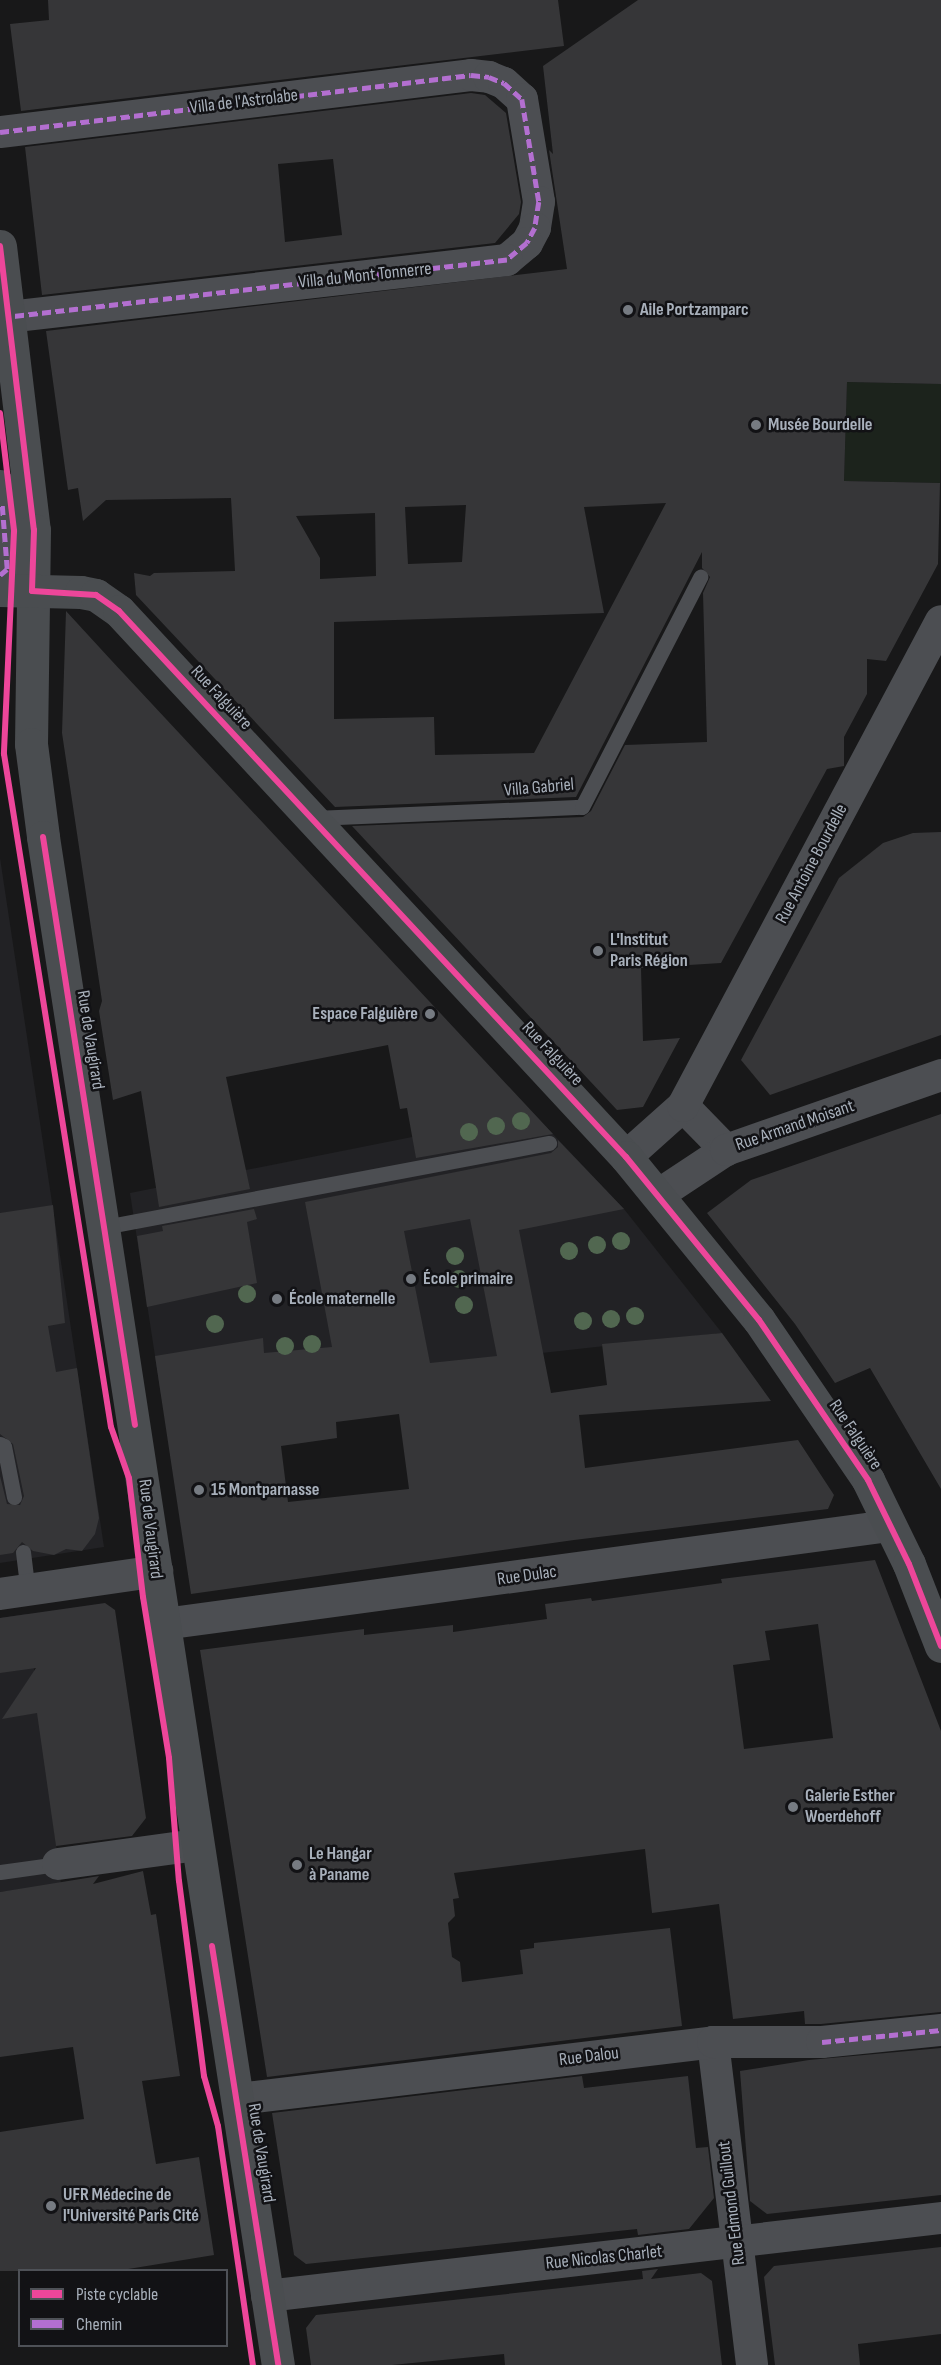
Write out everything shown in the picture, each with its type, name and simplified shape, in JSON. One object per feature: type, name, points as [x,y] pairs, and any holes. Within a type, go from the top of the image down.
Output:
[{"type":"main road","name":"Rue de Vaugirard","points":[[0,246],[34,530],[32,744],[196,1845],[238,2099],[278,2365]]},
{"type":"main road","name":"Rue Falguière","points":[[0,590],[81,592],[108,601],[314,818],[626,1157],[759,1320],[868,1480],[909,1564],[941,1646]]},
{"type":"street","name":"Villa de l'Astrolabe","points":[[0,132],[471,75],[489,76]]},
{"type":"street","name":"Villa du Mont Tonnerre","points":[[9,317],[507,260],[526,243],[534,228],[539,201],[522,99],[504,83],[489,76]]},
{"type":"street","points":[[0,486],[7,569],[0,575]]},
{"type":"street","name":"Rue Antoine Bourdelle","points":[[626,1157],[683,1106],[941,621]]},
{"type":"street","name":"Rue Armand Moisant","points":[[658,1195],[726,1150],[941,1076]]},
{"type":"street","points":[[683,1106],[726,1150]]},
{"type":"street","name":"Rue Dulac","points":[[164,1624],[889,1526]]},
{"type":"street","points":[[14,1592],[157,1571]]},
{"type":"street","points":[[58,1864],[196,1845]]},
{"type":"street","name":"Rue Dalou","points":[[238,2099],[713,2042],[822,2042],[941,2030]]},
{"type":"street","name":"Rue Edmond Guillout","points":[[713,2042],[752,2365]]},
{"type":"street","name":"Rue Nicolas Charlet","points":[[267,2296],[941,2218]]},
{"type":"lane","name":"Villa Gabriel","points":[[314,818],[582,807],[700,577]]},
{"type":"lane","points":[[104,1227],[549,1143]]},
{"type":"lane","points":[[0,1444],[4,1446],[14,1497]]},
{"type":"lane","points":[[14,1592],[23,1552]]},
{"type":"lane","points":[[0,1872],[58,1864]]},
{"type":"shaded area","points":[[847,382],[941,384],[940,483],[844,481]]},
{"type":"shaded area","points":[[0,858],[104,1547],[0,1563]]},
{"type":"shaded area","name":"École primaire","points":[[533,1113],[624,1209],[722,1333],[161,1395],[130,1193]]},
{"type":"shaded area","points":[[27,1614],[61,1884],[0,1892],[0,1618]]},
{"type":"building","points":[[48,0],[558,0],[564,46],[21,111],[10,24],[49,20]]},
{"type":"building","points":[[638,0],[941,0],[941,384],[847,382],[844,481],[940,483],[938,564],[886,661],[867,659],[867,694],[844,737],[844,766],[827,769],[721,963],[641,968],[643,1041],[680,1038],[643,1107],[617,1110],[352,826],[583,817],[591,811],[625,745],[707,742],[703,593],[710,577],[702,568],[702,552],[576,797],[335,807],[136,595],[134,573],[150,576],[154,573],[235,571],[231,498],[106,500],[83,521],[78,488],[68,490],[46,331],[567,269],[549,150],[553,154],[543,66]],"holes":[[[666,503],[534,753],[435,755],[434,717],[334,719],[334,622],[604,613],[584,507]],[[466,505],[462,562],[408,564],[405,507]],[[375,513],[376,576],[320,579],[320,558],[296,516]]]},
{"type":"building","points":[[471,93],[485,95],[506,113],[521,202],[519,214],[495,243],[42,295],[25,147]],"holes":[[[333,159],[342,235],[285,242],[278,164]]]},
{"type":"building","points":[[66,611],[553,1134],[416,1158],[407,1108],[400,1109],[388,1045],[226,1077],[250,1189],[159,1207],[141,1091],[113,1100],[99,1011],[102,1001],[62,733]]},
{"type":"building","points":[[941,832],[941,1035],[770,1095],[741,1060],[839,878],[883,843],[913,833]]},
{"type":"building","points":[[941,1114],[941,1489],[870,1368],[835,1383],[795,1324],[707,1213],[751,1180]]},
{"type":"building","points":[[558,1140],[624,1209],[519,1230],[551,1393],[607,1385],[602,1344],[722,1333],[771,1401],[579,1415],[585,1468],[798,1440],[834,1495],[828,1509],[574,1540],[191,1594],[155,1356],[263,1338],[264,1353],[332,1347],[305,1202],[551,1153],[558,1147]],"holes":[[[470,1219],[497,1356],[430,1363],[404,1231]],[[399,1414],[409,1489],[288,1502],[281,1446],[337,1438],[336,1422]]]},
{"type":"building","points":[[53,1205],[65,1323],[48,1326],[56,1372],[77,1368],[99,1518],[95,1534],[82,1551],[66,1549],[54,1555],[33,1551],[22,1542],[13,1553],[0,1555],[0,1476],[7,1504],[20,1505],[24,1496],[13,1444],[0,1434],[0,1213]]},
{"type":"building","points":[[254,1209],[257,1219],[247,1222],[257,1283],[147,1307],[137,1236],[163,1231],[162,1226]]},
{"type":"building","points":[[875,1560],[941,1731],[941,2012],[821,2024],[805,2024],[804,2011],[733,2019],[719,1904],[652,1913],[645,1849],[454,1873],[459,1898],[453,1899],[455,1916],[448,1923],[452,1957],[460,1962],[462,1982],[523,1974],[520,1950],[534,1948],[534,1943],[670,1928],[682,2026],[267,2077],[200,1650],[364,1629],[364,1635],[453,1625],[453,1632],[547,1619],[545,1604],[591,1598],[592,1601],[722,1583],[721,1579]],"holes":[[[818,1624],[833,1738],[744,1749],[733,1665],[770,1660],[765,1631]]]},
{"type":"building","points":[[105,1603],[115,1610],[146,1818],[132,1836],[56,1846],[37,1713],[2,1719],[36,1668],[0,1673],[0,1618]]},
{"type":"building","points":[[143,1871],[151,1915],[156,1914],[180,2076],[142,2081],[156,2164],[199,2157],[214,2255],[128,2269],[0,2271],[0,2132],[84,2119],[73,2047],[0,2057],[0,1892],[99,1876],[93,1884]]},
{"type":"building","points":[[941,2048],[941,2195],[767,2214],[750,2201],[740,2071],[809,2060]]},
{"type":"building","points":[[582,2076],[584,2088],[688,2076],[696,2148],[708,2147],[714,2198],[689,2229],[638,2235],[637,2229],[306,2264],[294,2255],[272,2113]]},
{"type":"building","points":[[941,2247],[941,2334],[858,2344],[860,2365],[775,2365],[764,2277],[774,2266]]},
{"type":"building","points":[[658,2269],[651,2279],[701,2273],[712,2281],[722,2365],[505,2365],[504,2354],[392,2365],[311,2365],[306,2328],[316,2315],[643,2279],[642,2271]]},
{"type":"marked path","points":[[0,132],[471,75],[489,77],[504,83],[522,99],[539,202],[535,228],[527,243],[507,260],[9,317]]},
{"type":"marked path","points":[[0,575],[7,569],[2,505]]},
{"type":"marked path","points":[[822,2042],[941,2030]]},
{"type":"cycle path","points":[[0,246],[34,530],[32,591],[96,595],[119,611],[626,1157],[759,1320],[868,1480],[909,1564],[941,1646]]},
{"type":"cycle path","points":[[0,413],[14,531],[4,754],[111,1427],[129,1478],[143,1597],[169,1758],[179,1881],[204,2076],[218,2126],[253,2365]]},
{"type":"cycle path","points":[[43,837],[135,1425]]},
{"type":"cycle path","points":[[212,1946],[278,2365]]},
{"type":"place","name":"Aile Portzamparc","points":[[628,310]]},
{"type":"place","name":"Musée Bourdelle","points":[[756,425]]},
{"type":"place","name":"L'Institut Paris Région","points":[[598,951]]},
{"type":"place","name":"Espace Falguière","points":[[430,1014]]},
{"type":"place","name":"École primaire","points":[[411,1279]]},
{"type":"place","name":"École maternelle","points":[[277,1299]]},
{"type":"place","name":"15 Montparnasse","points":[[199,1490]]},
{"type":"place","name":"Galerie Esther Woerdehoff","points":[[793,1807]]},
{"type":"place","name":"Le Hangar à Paname","points":[[297,1865]]},
{"type":"place","name":"UFR Médecine de l'Université Paris Cité","points":[[51,2206]]}]
